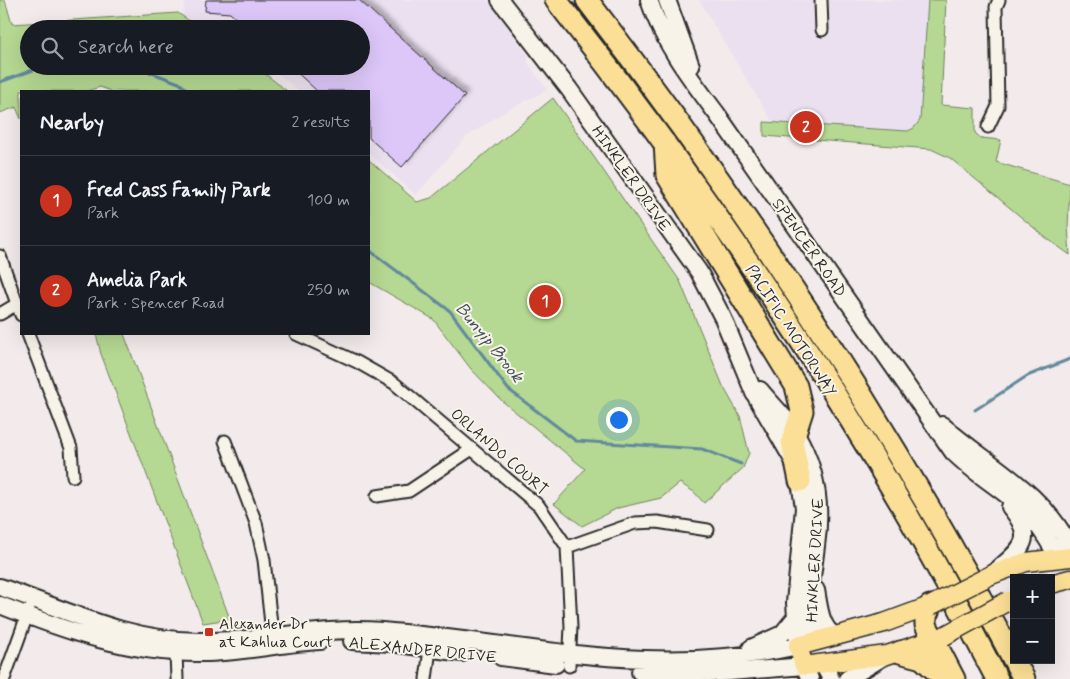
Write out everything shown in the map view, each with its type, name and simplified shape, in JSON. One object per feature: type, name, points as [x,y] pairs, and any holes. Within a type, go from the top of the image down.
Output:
[{"type":"highway","name":"PACIFIC MOTORWAY","points":[[556,0],[665,142],[822,374],[946,584],[997,679]]},
{"type":"highway","name":"PACIFIC MOTORWAY","points":[[587,0],[726,189],[831,345],[922,494],[1010,653]]},
{"type":"highway","points":[[665,142],[668,175],[796,386],[802,407],[792,442],[800,481]]},
{"type":"highway","points":[[930,606],[925,621],[939,638],[954,679]]},
{"type":"highway","points":[[894,654],[922,658],[945,679]]},
{"type":"highway","name":"PACIFIC MOTORWAY","points":[[1016,664],[1024,679]]},
{"type":"main road","points":[[805,644],[884,623],[930,606],[992,575],[1021,563],[1067,558]]},
{"type":"main road","points":[[1055,583],[1070,579]]},
{"type":"main road","name":"ALEXANDER DRIVE","points":[[807,672],[827,671],[894,654],[939,638],[1010,601]]},
{"type":"main road","name":"HINKLER DRIVE","points":[[805,644],[827,671]]},
{"type":"main road","name":"HINKLER DRIVE","points":[[805,644],[807,672]]},
{"type":"street","name":"HINKLER DRIVE","points":[[500,0],[569,89],[699,272],[723,318],[756,399],[789,452],[800,481],[804,517],[795,618],[805,644]]},
{"type":"street","name":"SPENCER ROAD","points":[[649,0],[671,48],[694,83],[953,452],[980,477],[1026,511],[1043,533],[1067,558]]},
{"type":"street","name":"SPENCER ROAD","points":[[667,0],[691,64],[694,83]]},
{"type":"street","points":[[821,0],[822,30]]},
{"type":"street","points":[[988,127],[998,106],[996,7],[999,0]]},
{"type":"street","points":[[0,256],[20,312]]},
{"type":"street","points":[[0,314],[17,304]]},
{"type":"street","points":[[28,335],[71,448],[73,476]]},
{"type":"street","name":"ORLANDO COURT","points":[[298,335],[358,362],[394,383],[539,506],[567,547]]},
{"type":"street","name":"HINKLER DRIVE","points":[[744,368],[795,432],[809,462],[818,496],[819,525],[805,644]]},
{"type":"street","name":"SPENCER ROAD","points":[[925,411],[965,445],[1028,492],[1042,506],[1059,528],[1067,558]]},
{"type":"street","points":[[225,441],[256,523],[264,560],[273,641]]},
{"type":"street","points":[[377,496],[408,491],[472,449]]},
{"type":"street","points":[[980,477],[1010,508],[1025,531],[1024,543],[1020,550],[992,575]]},
{"type":"street","points":[[1042,506],[1070,531]]},
{"type":"street","points":[[570,661],[571,627],[567,547],[635,523],[657,522],[708,530]]},
{"type":"street","points":[[812,573],[823,620],[830,632],[836,636]]},
{"type":"street","name":"ALEXANDER DRIVE","points":[[0,587],[100,625],[158,638],[199,642],[273,641]]},
{"type":"street","points":[[4,679],[32,600]]},
{"type":"street","name":"ALEXANDER DRIVE","points":[[0,606],[103,641],[176,653],[229,652],[273,641],[350,630],[382,631],[431,643],[570,661],[629,661],[736,672],[807,672]]},
{"type":"street","points":[[697,669],[767,642],[786,632],[795,618]]},
{"type":"street","points":[[426,679],[431,643]]},
{"type":"street","name":"ALEXANDER DRIVE","points":[[697,669],[805,644]]},
{"type":"street","points":[[176,653],[177,679]]},
{"type":"street","points":[[846,679],[894,654]]},
{"type":"shaded area","points":[[185,0],[487,0],[528,55],[528,63],[547,90],[507,110],[466,137],[416,195],[370,154],[370,90],[298,90],[280,75],[370,75],[370,20],[190,20],[183,16]]},
{"type":"shaded area","points":[[699,0],[928,0],[920,120],[914,128],[908,131],[773,123]]},
{"type":"green space","points":[[0,0],[5,0],[12,24],[20,23],[20,75],[267,75],[286,90],[108,90],[100,87],[90,90],[20,90],[20,117],[16,107],[0,113]]},
{"type":"green space","points":[[928,0],[946,0],[941,105],[975,108],[975,133],[981,138],[1001,140],[996,162],[1070,184],[1068,227],[1070,255],[1045,237],[950,158],[931,149],[764,136],[764,122],[908,131],[914,128],[920,120]]},
{"type":"green space","points":[[178,13],[188,20],[72,20]]},
{"type":"green space","points":[[553,98],[680,281],[723,386],[740,416],[749,453],[743,468],[704,503],[694,492],[680,483],[661,498],[618,508],[582,526],[554,504],[585,469],[501,400],[471,369],[433,319],[370,283],[370,161],[417,202],[431,198]]},
{"type":"green space","points":[[96,335],[124,335],[230,619],[203,623],[101,354]]},
{"type":"building","points":[[206,0],[359,0],[465,96],[402,167],[370,139],[370,90],[316,90],[300,75],[370,75],[370,20],[238,20],[230,13],[205,11]]},
{"type":"waterway","name":"Bunyip Brook","points":[[0,82],[20,75]]},
{"type":"waterway","name":"Bunyip Brook","points":[[158,75],[179,83],[188,90]]},
{"type":"waterway","name":"Bunyip Brook","points":[[370,251],[450,311],[508,389],[576,441],[702,449],[741,464]]},
{"type":"waterway","name":"Bunyip Brook","points":[[975,410],[1027,376],[1070,359]]},
{"type":"place","name":"Amelia Park","points":[[806,127]]},
{"type":"place","name":"Fred Cass Family Park","points":[[545,301]]},
{"type":"place","name":"Alexander Dr at Kahlua Court","points":[[209,632]]}]
